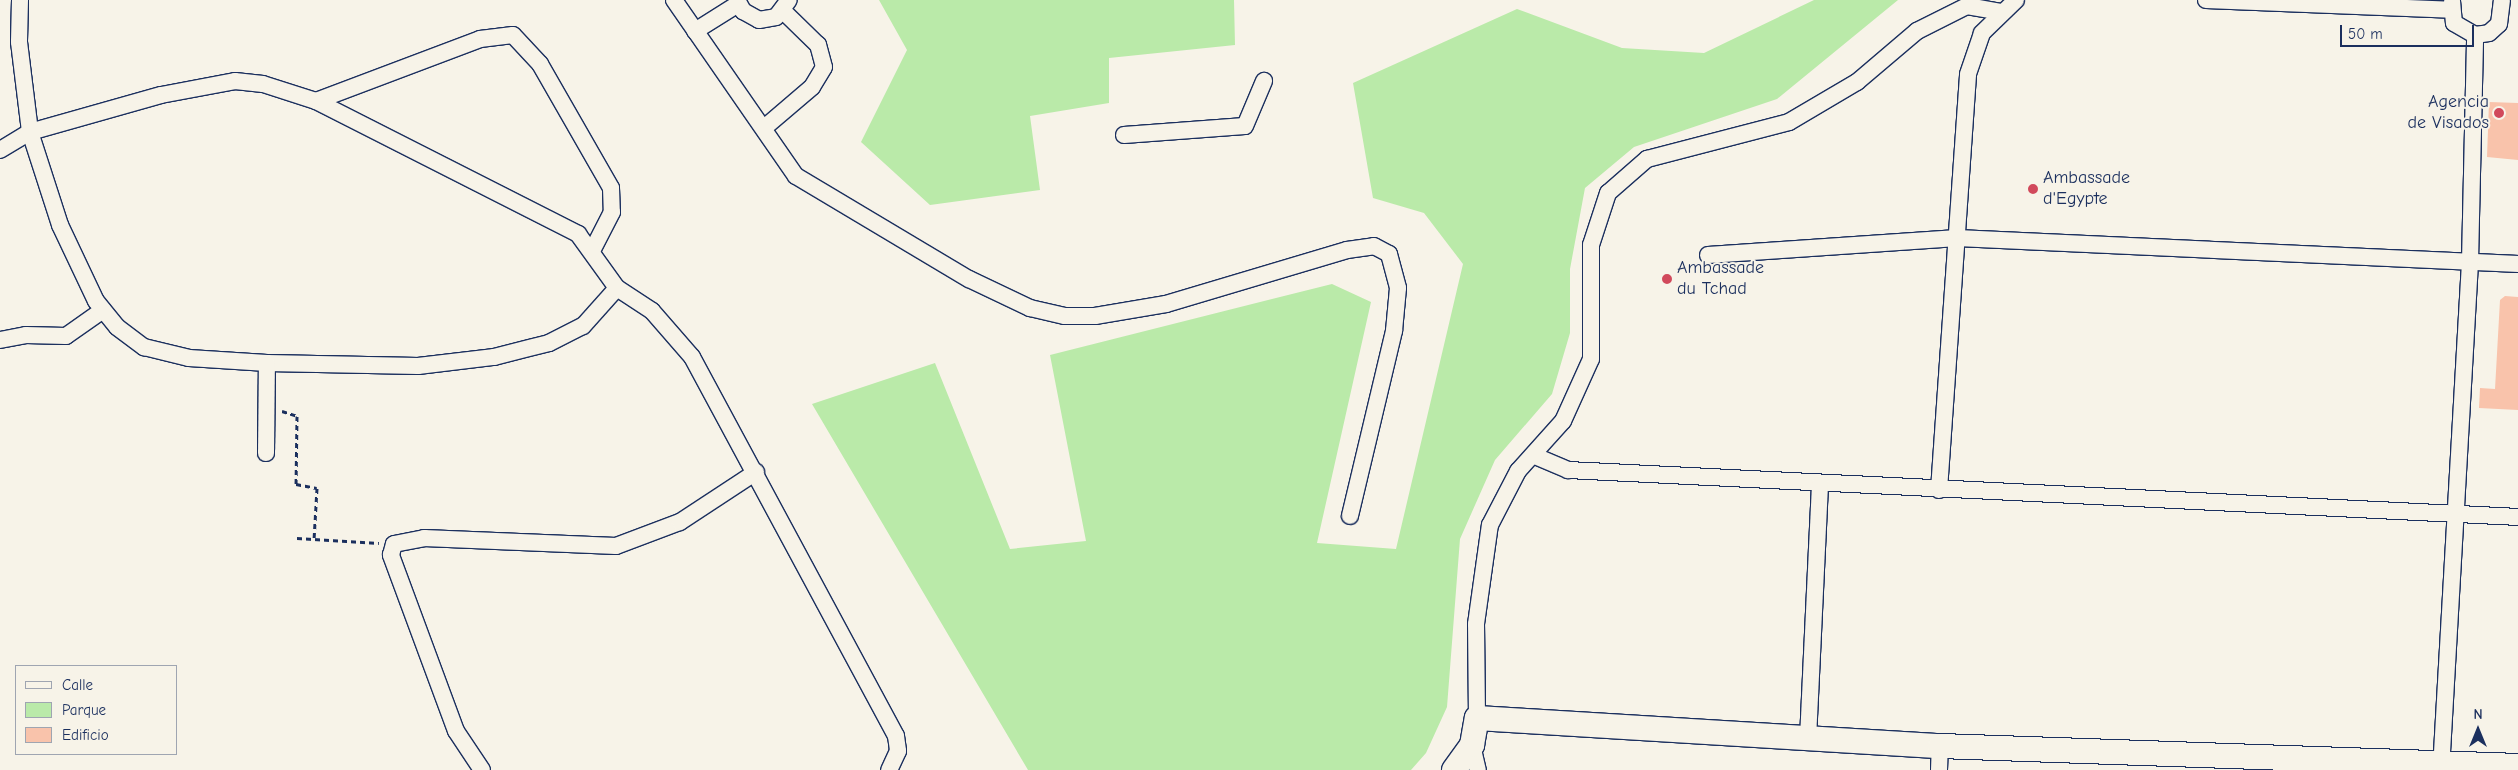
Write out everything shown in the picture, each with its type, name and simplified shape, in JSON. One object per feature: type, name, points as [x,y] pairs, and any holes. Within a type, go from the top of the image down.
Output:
[{"type":"street","points":[[20,0],[19,42],[30,132],[60,225],[104,310],[144,347],[189,358],[267,363],[418,366],[494,357],[549,344],[583,326],[616,288]]},
{"type":"street","points":[[674,0],[796,176],[814,190],[873,218],[969,279],[1030,308],[1065,316],[1095,316],[1166,304],[1346,250],[1374,246],[1389,254],[1398,288],[1394,331],[1350,516]]},
{"type":"street","points":[[1939,490],[1971,58],[1982,33],[2000,12],[2016,0]]},
{"type":"street","points":[[2206,0],[2452,5],[2458,28],[2475,35],[2495,29],[2508,8]]},
{"type":"street","points":[[695,31],[737,2],[759,20],[786,6],[818,45],[824,66],[812,87],[764,128]]},
{"type":"street","points":[[1478,770],[1472,746],[1477,718],[1476,624],[1490,525],[1506,490],[1563,421],[1591,359],[1591,245],[1608,193],[1647,159],[1789,122],[1857,82],[1917,32],[1967,6],[2000,12]]},
{"type":"street","points":[[316,101],[480,39],[513,35],[540,64],[610,188],[612,212],[593,249]]},
{"type":"street","points":[[2441,767],[2470,262],[2475,35]]},
{"type":"street","points":[[1124,136],[1245,126],[1264,80]]},
{"type":"street","points":[[0,150],[30,132],[161,95],[235,81],[263,84],[316,101],[528,206],[578,234],[593,249],[616,288],[652,311],[692,357],[756,472],[896,736],[898,751],[889,770]]},
{"type":"street","points":[[1708,255],[1958,238],[2518,264]]},
{"type":"street","points":[[0,340],[26,334],[66,336],[104,310]]},
{"type":"street","points":[[266,453],[267,363]]},
{"type":"street","points":[[1535,456],[1568,470],[1939,490],[2518,517]]},
{"type":"street","points":[[482,770],[456,731],[391,555],[394,544],[424,538],[616,546],[680,522],[756,472]]},
{"type":"street","points":[[1808,739],[1820,483]]},
{"type":"street","points":[[1477,718],[1940,746],[2441,767],[2518,766]]},
{"type":"street","points":[[1454,770],[1472,746]]},
{"type":"street","points":[[1939,770],[1940,746]]},
{"type":"path","points":[[275,408],[297,416],[296,484],[316,488],[314,540]]},
{"type":"path","points":[[297,538],[394,544]]},
{"type":"green space","points":[[879,0],[1234,0],[1235,45],[1109,58],[1109,103],[1030,116],[1040,190],[930,205],[861,142],[907,50]]},
{"type":"green space","points":[[1814,0],[1898,0],[1777,99],[1634,147],[1585,188],[1570,269],[1570,333],[1552,394],[1495,460],[1460,539],[1447,707],[1426,753],[1411,770],[1028,770],[812,404],[935,363],[1010,549],[1086,541],[1050,355],[1332,284],[1371,302],[1317,543],[1396,549],[1463,264],[1424,213],[1373,198],[1353,83],[1517,9],[1622,48],[1704,53]]},
{"type":"building","points":[[2489,102],[2518,103],[2518,160],[2487,157]]},
{"type":"building","points":[[2505,296],[2518,297],[2518,410],[2479,408],[2480,388],[2495,389],[2500,300]]},
{"type":"place","name":"Agencia de Visados","points":[[2499,113]]},
{"type":"place","name":"Ambassade d'Egypte","points":[[2033,189]]},
{"type":"place","name":"Ambassade du Tchad","points":[[1667,279]]}]
